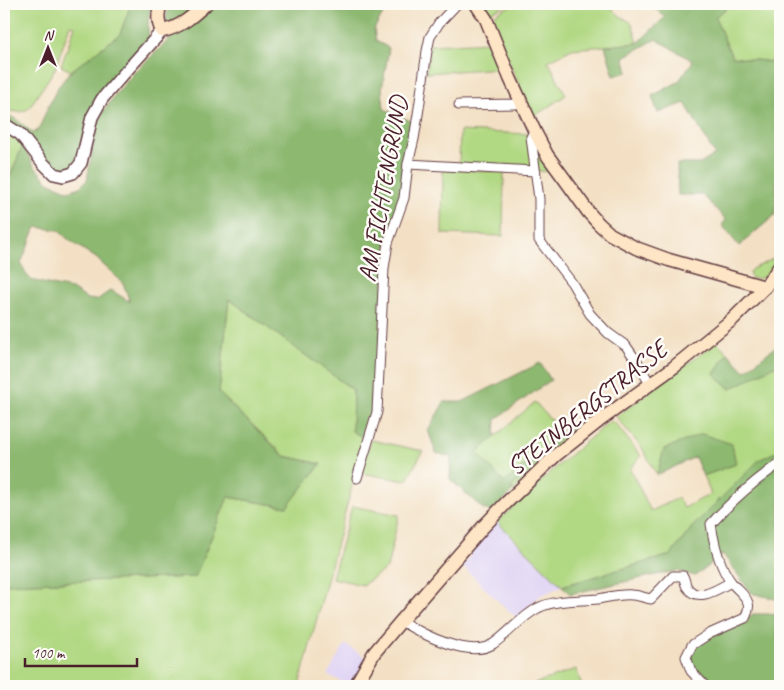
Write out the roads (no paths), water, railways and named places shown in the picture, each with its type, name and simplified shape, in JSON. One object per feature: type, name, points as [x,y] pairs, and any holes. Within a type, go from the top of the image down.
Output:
[{"type":"main road","points":[[161,4],[158,25],[162,31],[168,30],[192,16],[206,4]]},
{"type":"main road","points":[[476,4],[486,19],[534,132],[547,155],[599,224],[610,234],[636,248],[669,260],[765,287]]},
{"type":"main road","name":"STEINBERGSTRASSE","points":[[355,686],[374,653],[483,527],[556,455],[599,421],[674,367],[733,318],[765,287],[780,266]]},
{"type":"street","name":"AM FICHTENGRUND","points":[[356,478],[377,412],[384,268],[388,243],[404,198],[426,51],[430,37],[439,22],[457,4]]},
{"type":"street","points":[[4,124],[20,134],[54,174],[63,176],[73,173],[81,163],[92,118],[102,99],[162,31]]},
{"type":"street","points":[[459,105],[516,104],[520,102]]},
{"type":"street","points":[[534,132],[531,137],[539,199],[539,240],[572,283],[590,314],[608,334],[626,346],[650,384]]},
{"type":"street","points":[[408,164],[535,171]]},
{"type":"street","points":[[705,686],[691,671],[686,657],[692,645],[709,634],[745,618],[749,609],[748,601],[731,582],[720,562],[711,524],[729,503],[750,484],[780,462]]},
{"type":"street","points":[[401,621],[436,640],[463,648],[478,649],[492,645],[540,607],[555,603],[633,595],[651,599],[673,576],[683,576],[692,593],[700,595],[712,592],[731,582]]}]
